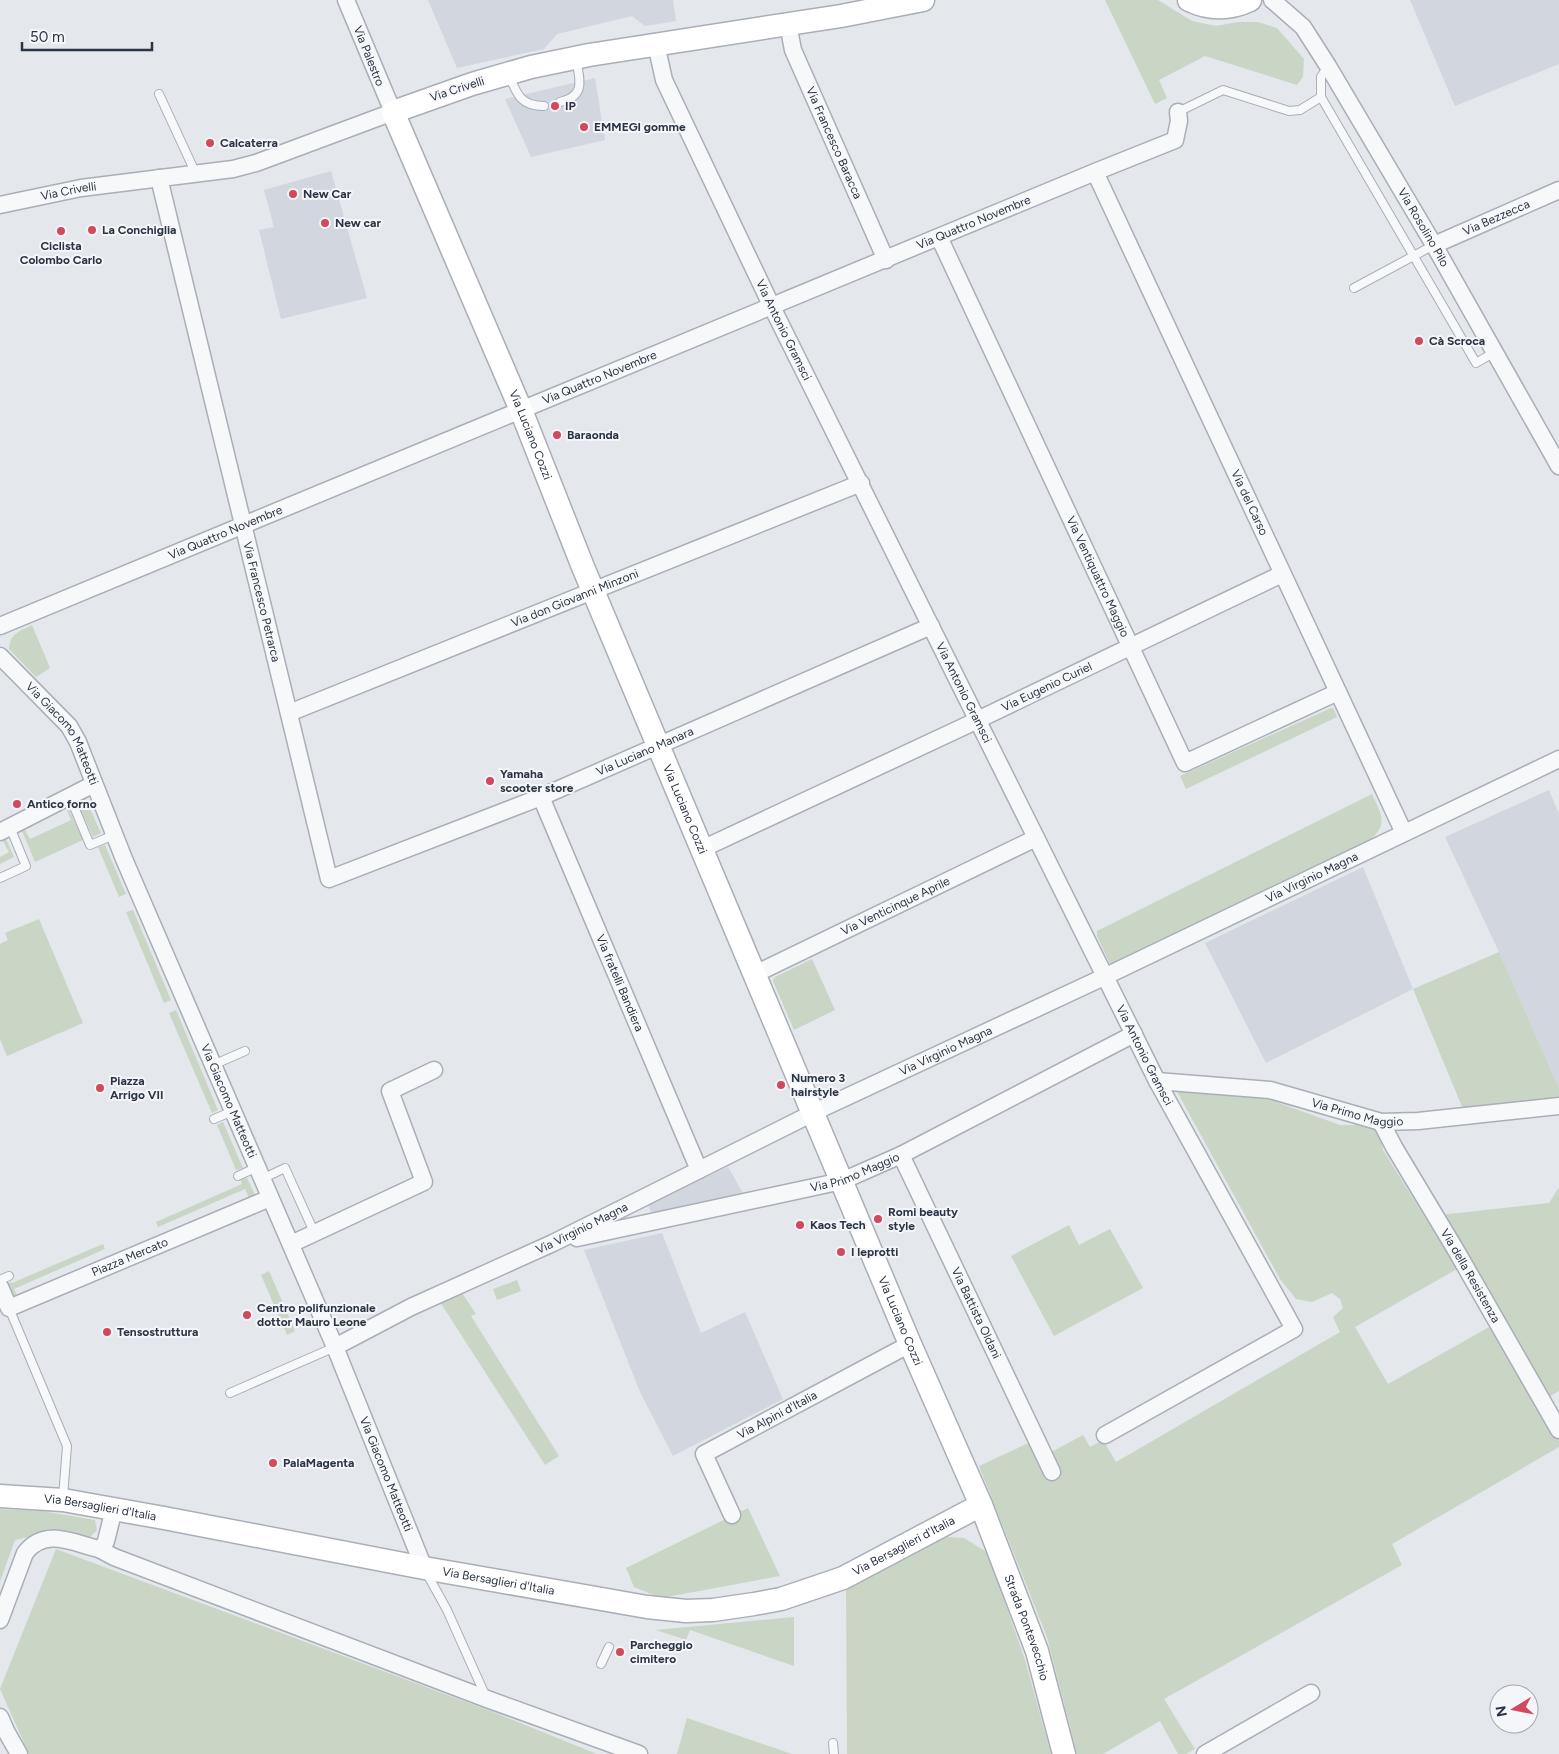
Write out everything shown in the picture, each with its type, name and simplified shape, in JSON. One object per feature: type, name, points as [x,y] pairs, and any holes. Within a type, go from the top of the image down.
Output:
[{"type":"street","name":"Via Palestro","points":[[346,0],[393,112]]},
{"type":"street","name":"Via Crivelli","points":[[0,205],[81,188],[233,169],[256,163],[425,99],[509,73],[576,58],[923,0]]},
{"type":"street","points":[[1189,0],[1200,6],[1217,8],[1233,7],[1250,0]]},
{"type":"street","name":"Via Rosolino Pilo","points":[[1272,0],[1303,27],[1328,66],[1434,245],[1559,466]]},
{"type":"street","name":"Via Francesco Baracca","points":[[788,24],[793,50],[886,260]]},
{"type":"street","name":"Via Antonio Gramsci","points":[[656,44],[664,80],[772,307],[1157,1081],[1294,1329],[1106,1435]]},
{"type":"street","name":"Via Luciano Cozzi","points":[[393,112],[521,410],[593,590],[910,1344],[981,1505]]},
{"type":"street","name":"Via Quattro Novembre","points":[[0,626],[1175,140],[1179,121],[1178,112]]},
{"type":"street","name":"Via del Carso","points":[[1095,172],[1404,833]]},
{"type":"street","name":"Via Francesco Petrarca","points":[[158,178],[329,879]]},
{"type":"street","name":"Via Bezzecca","points":[[1434,245],[1559,190]]},
{"type":"street","name":"Via Ventiquattro Maggio","points":[[939,237],[1185,763],[1338,692]]},
{"type":"street","name":"Via don Giovanni Minzoni","points":[[289,712],[861,483]]},
{"type":"street","name":"Via Eugenio Curiel","points":[[702,849],[978,720],[1282,574]]},
{"type":"street","name":"Via Luciano Manara","points":[[329,879],[541,798],[931,626]]},
{"type":"street","name":"Via Giacomo Matteotti","points":[[0,656],[69,726],[78,742],[114,835],[335,1347],[424,1568]]},
{"type":"street","name":"Via Virginio Magna","points":[[335,1347],[411,1307],[553,1243],[813,1113],[1106,976],[1559,759]]},
{"type":"street","points":[[5,830],[94,784]]},
{"type":"street","name":"Via fratelli Bandiera","points":[[541,798],[699,1170]]},
{"type":"street","name":"Via Venticinque Aprile","points":[[755,974],[1036,838]]},
{"type":"street","name":"Via Primo Maggio","points":[[553,1243],[842,1181],[901,1155],[1134,1034]]},
{"type":"street","points":[[291,1244],[424,1182],[390,1091],[434,1070]]},
{"type":"street","name":"Via Primo Maggio","points":[[1157,1081],[1270,1090],[1381,1122],[1418,1121],[1559,1106]]},
{"type":"street","name":"Via della Resistenza","points":[[1381,1122],[1559,1430]]},
{"type":"street","name":"Via Battista Oldani","points":[[901,1155],[1052,1472]]},
{"type":"street","name":"Piazza Mercato","points":[[9,1308],[270,1198]]},
{"type":"street","points":[[4,1282],[9,1308]]},
{"type":"street","name":"Via Alpini d'Italia","points":[[732,1515],[704,1454],[910,1344]]},
{"type":"street","name":"Via Bersaglieri d'Italia","points":[[0,1496],[63,1500],[424,1568],[647,1607],[686,1611],[713,1610],[782,1599],[828,1584],[843,1578],[981,1505]]},
{"type":"street","name":"Strada Pontevecchio","points":[[981,1505],[1036,1651],[1064,1754]]},
{"type":"street","points":[[99,1549],[103,1547],[106,1541],[114,1509]]},
{"type":"street","points":[[0,1620],[25,1553],[34,1544],[52,1538],[61,1538],[99,1549],[114,1557],[487,1699],[638,1754]]},
{"type":"street","points":[[1205,1754],[1311,1694]]},
{"type":"street","points":[[0,1717],[19,1754]]},
{"type":"lane","points":[[560,102],[571,99],[580,87],[576,58]]},
{"type":"lane","points":[[1328,66],[1321,77],[1320,97],[1476,363],[1495,352]]},
{"type":"lane","points":[[509,73],[516,92],[526,103],[534,106],[544,106]]},
{"type":"lane","points":[[1178,112],[1223,90],[1289,111],[1300,110],[1320,97]]},
{"type":"lane","points":[[159,94],[196,174]]},
{"type":"lane","points":[[1354,288],[1434,245]]},
{"type":"lane","points":[[70,797],[90,845],[114,835]]},
{"type":"lane","points":[[0,878],[26,866],[5,830]]},
{"type":"lane","points":[[213,1065],[246,1051]]},
{"type":"lane","points":[[214,1119],[233,1111]]},
{"type":"lane","points":[[238,1176],[286,1168],[315,1234]]},
{"type":"lane","points":[[0,1280],[4,1282]]},
{"type":"lane","points":[[9,1308],[67,1446],[63,1500]]},
{"type":"lane","points":[[230,1392],[335,1347]]},
{"type":"lane","points":[[424,1568],[448,1610],[487,1699]]},
{"type":"lane","points":[[601,1664],[609,1647]]},
{"type":"lane","points":[[833,1743],[834,1754]]},
{"type":"shaded area","points":[[428,0],[673,0],[676,21],[645,26],[632,16],[557,34],[544,49],[457,68]]},
{"type":"shaded area","points":[[1410,0],[1559,0],[1559,64],[1455,106]]},
{"type":"shaded area","points":[[595,78],[605,140],[531,157],[505,99]]},
{"type":"shaded area","points":[[331,171],[367,298],[281,319],[259,230],[274,227],[264,190]]},
{"type":"shaded area","points":[[1549,790],[1559,814],[1559,1088],[1499,952],[1445,837]]},
{"type":"shaded area","points":[[1363,867],[1413,989],[1266,1063],[1205,943]]},
{"type":"shaded area","points":[[728,1167],[743,1193],[651,1213],[648,1204]]},
{"type":"shaded area","points":[[662,1233],[701,1333],[745,1312],[783,1399],[673,1456],[640,1392],[584,1250]]},
{"type":"green space","points":[[1105,0],[1158,0],[1192,21],[1216,26],[1238,22],[1258,22],[1277,28],[1304,59],[1303,77],[1297,85],[1205,56],[1159,80],[1167,98],[1155,104]]},
{"type":"green space","points":[[32,625],[50,668],[36,677],[9,649],[13,636]]},
{"type":"green space","points":[[1331,708],[1334,709],[1337,717],[1186,789],[1180,776]]},
{"type":"green space","points":[[1372,794],[1380,812],[1381,823],[1377,833],[1371,839],[1117,965],[1110,964],[1097,936],[1097,931]]},
{"type":"green space","points":[[85,798],[101,833],[93,837],[77,802]]},
{"type":"green space","points":[[68,807],[83,840],[35,862],[22,831],[25,830],[30,839],[71,820],[66,808]]},
{"type":"green space","points":[[6,839],[14,857],[0,864],[0,857],[9,852],[3,841]]},
{"type":"green space","points":[[105,845],[126,894],[119,897],[98,847]]},
{"type":"green space","points":[[133,910],[171,1000],[164,1003],[126,912]]},
{"type":"green space","points":[[39,919],[83,1023],[7,1056],[0,1039],[0,944],[8,940],[5,933]]},
{"type":"green space","points":[[1499,952],[1559,1088],[1559,1098],[1463,1109],[1413,989]]},
{"type":"green space","points":[[812,959],[835,1010],[794,1030],[773,981],[775,977]]},
{"type":"green space","points":[[176,1010],[218,1110],[212,1113],[169,1013]]},
{"type":"green space","points":[[1175,1088],[1265,1098],[1340,1125],[1378,1125],[1383,1150],[1457,1269],[1355,1327],[1388,1384],[1491,1326],[1559,1441],[1559,1447],[1392,1544],[1402,1565],[1164,1699],[1195,1749],[1186,1754],[1178,1754],[1160,1721],[1103,1754],[1077,1754],[1047,1637],[979,1466],[1033,1441],[1042,1457],[1083,1435],[1090,1447],[1103,1440],[1116,1462],[1340,1332],[1333,1317],[1343,1308],[1340,1299],[1332,1293],[1312,1302],[1296,1299],[1280,1279]]},
{"type":"green space","points":[[223,1122],[243,1168],[236,1170],[217,1125]]},
{"type":"green space","points":[[247,1178],[256,1197],[250,1200],[245,1189],[158,1227],[156,1222],[242,1184],[241,1180]]},
{"type":"green space","points":[[1559,1187],[1559,1391],[1549,1397],[1440,1215],[1549,1203]]},
{"type":"green space","points":[[1069,1225],[1079,1245],[1110,1229],[1143,1288],[1054,1336],[1011,1256]]},
{"type":"green space","points":[[103,1244],[105,1249],[14,1289],[19,1300],[11,1304],[3,1285],[12,1283]]},
{"type":"green space","points":[[269,1271],[295,1331],[287,1335],[261,1275]]},
{"type":"green space","points":[[517,1280],[521,1291],[497,1300],[493,1289]]},
{"type":"green space","points":[[462,1293],[476,1314],[471,1316],[559,1456],[545,1465],[440,1302]]},
{"type":"green space","points":[[748,1508],[780,1576],[661,1598],[634,1587],[626,1568]]},
{"type":"green space","points":[[0,1509],[42,1511],[95,1520],[97,1530],[88,1539],[56,1531],[15,1540],[0,1582]]},
{"type":"green space","points":[[947,1537],[964,1538],[988,1553],[1025,1660],[1051,1754],[847,1754],[846,1590]]},
{"type":"green space","points":[[56,1549],[493,1712],[597,1754],[29,1754],[0,1689]]},
{"type":"green space","points":[[794,1617],[794,1666],[690,1630],[686,1640],[656,1630]]},
{"type":"green space","points":[[687,1718],[792,1754],[677,1754]]},
{"type":"place","name":"IP","points":[[555,106]]},
{"type":"place","name":"EMMEGI gomme","points":[[584,127]]},
{"type":"place","name":"Calcaterra","points":[[210,143]]},
{"type":"place","name":"New Car","points":[[293,194]]},
{"type":"place","name":"New car","points":[[325,223]]},
{"type":"place","name":"La Conchiglia","points":[[92,230]]},
{"type":"place","name":"Ciclista Colombo Carlo","points":[[61,231]]},
{"type":"place","name":"Cà Scroca","points":[[1419,341]]},
{"type":"place","name":"Baraonda","points":[[557,435]]},
{"type":"place","name":"Yamaha scooter store","points":[[490,781]]},
{"type":"place","name":"Antico forno","points":[[17,804]]},
{"type":"place","name":"Numero 3 hairstyle","points":[[781,1085]]},
{"type":"place","name":"Piazza Arrigo VII","points":[[100,1088]]},
{"type":"place","name":"Romi beauty style","points":[[878,1219]]},
{"type":"place","name":"Kaos Tech","points":[[800,1225]]},
{"type":"place","name":"I leprotti","points":[[841,1252]]},
{"type":"place","name":"Centro polifunzionale dottor Mauro Leone","points":[[247,1315]]},
{"type":"place","name":"Tensostruttura","points":[[107,1332]]},
{"type":"place","name":"PalaMagenta","points":[[273,1463]]},
{"type":"place","name":"Parcheggio cimitero","points":[[620,1652]]}]
